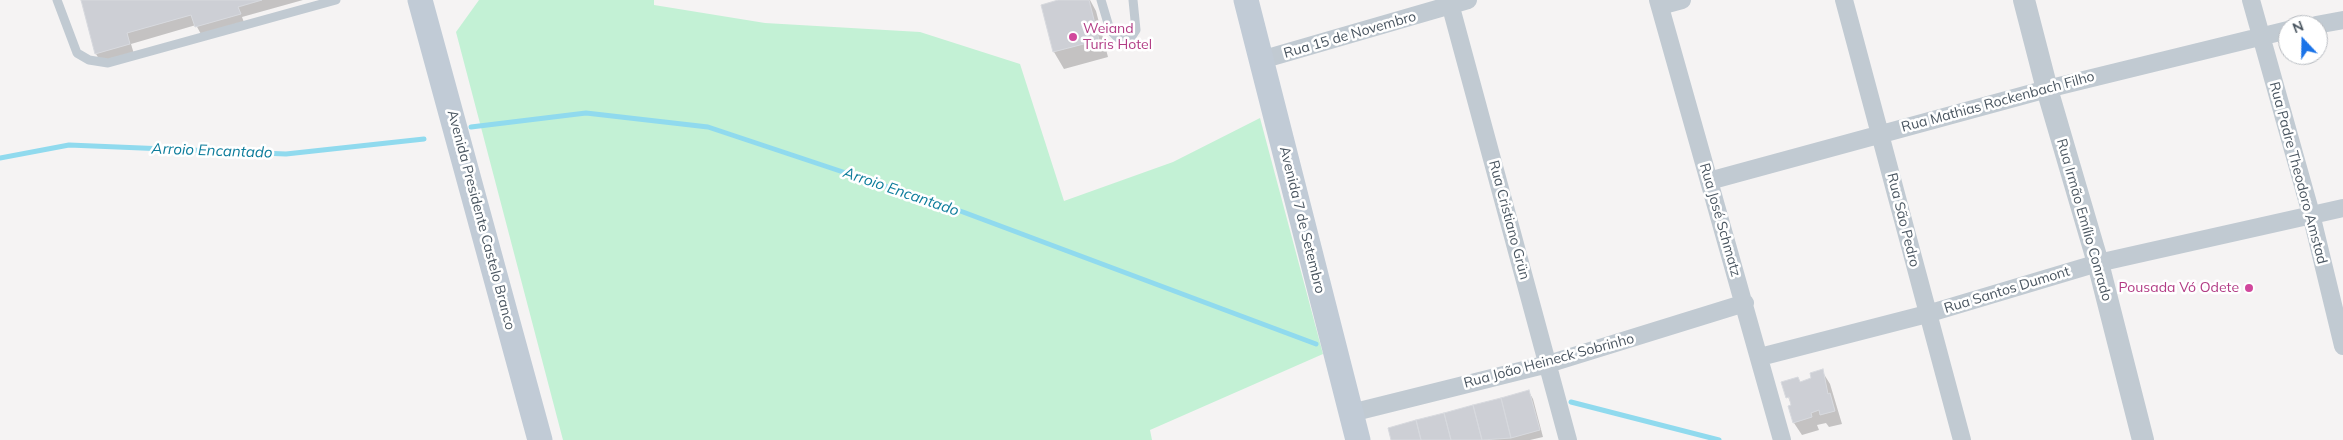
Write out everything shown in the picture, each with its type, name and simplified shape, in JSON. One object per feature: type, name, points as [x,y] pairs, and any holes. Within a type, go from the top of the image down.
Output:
[{"type":"main road","name":"Avenida Presidente Castelo Branco","points":[[404,0],[523,440]]},
{"type":"main road","name":"Avenida Presidente Castelo Branco","points":[[420,0],[540,440]]},
{"type":"main road","name":"Avenida 7 de Setembro","points":[[1246,0],[1268,58],[1358,411],[1358,440]]},
{"type":"main road","name":"Avenida 7 de Setembro","points":[[1262,0],[1268,58]]},
{"type":"main road","name":"Avenida 7 de Setembro","points":[[1358,411],[1374,440]]},
{"type":"street","name":"Rua 15 de Novembro","points":[[1268,58],[1450,3],[1468,0]]},
{"type":"street","points":[[1659,3],[1682,0]]},
{"type":"street","name":"Rua São Pedro","points":[[1844,0],[1962,440]]},
{"type":"street","name":"Rua Irmão Emílio Conrado","points":[[2024,0],[2047,89],[2098,263],[2143,440]]},
{"type":"street","name":"Rua Padre Theodoro Amstad","points":[[2251,0],[2311,214],[2343,346]]},
{"type":"street","name":"Rua Cristiano Grün","points":[[1450,3],[1568,440]]},
{"type":"street","name":"Rua José Schmatz","points":[[1659,3],[1760,356],[1782,440]]},
{"type":"street","points":[[2328,23],[2343,20]]},
{"type":"street","name":"Rua Mathias Rockenbach Filho","points":[[1709,181],[2047,89],[2278,32]]},
{"type":"street","name":"Rua Santos Dumont","points":[[1760,356],[1927,314],[2098,263],[2343,208]]},
{"type":"street","name":"Rua João Heineck Sobrinho","points":[[1358,411],[1548,364],[1745,303]]},
{"type":"lane","points":[[56,0],[77,52],[89,60],[108,63],[336,0]]},
{"type":"lane","points":[[1101,0],[1110,30],[1118,38],[1132,36],[1136,30],[1132,0]]},
{"type":"green space","points":[[479,0],[654,0],[654,5],[765,23],[920,32],[1020,64],[1064,201],[1173,162],[1260,118],[1323,354],[1150,430],[1152,440],[563,440],[456,32]]},
{"type":"building","points":[[81,0],[262,0],[238,7],[241,14],[195,27],[191,15],[127,33],[130,44],[95,54]]},
{"type":"building","points":[[1058,0],[1089,0],[1099,40],[1053,52],[1041,5]]},
{"type":"building","points":[[1823,369],[1828,394],[1830,393],[1835,411],[1820,415],[1819,410],[1811,413],[1812,417],[1793,423],[1788,406],[1791,405],[1789,397],[1786,398],[1781,382],[1798,377],[1800,382],[1811,378],[1810,373]]},
{"type":"building","points":[[1529,390],[1540,430],[1511,438],[1501,398]]},
{"type":"building","points":[[1501,398],[1511,438],[1482,440],[1473,405]]},
{"type":"building","points":[[1473,405],[1482,440],[1451,440],[1444,413]]},
{"type":"building","points":[[1444,413],[1451,440],[1421,440],[1416,420]]},
{"type":"building","points":[[1416,420],[1421,440],[1391,440],[1388,428]]},
{"type":"waterway","name":"Arroio Encantado","points":[[471,127],[586,113],[708,127],[963,212],[1316,344]]},
{"type":"waterway","name":"Arroio Encantado","points":[[0,158],[69,145],[286,154],[424,139]]},
{"type":"waterway","points":[[1571,402],[1719,440]]},
{"type":"place","name":"Weiand Turis Hotel","points":[[1073,37]]},
{"type":"place","name":"Pousada Vó Odete","points":[[2249,288]]}]
